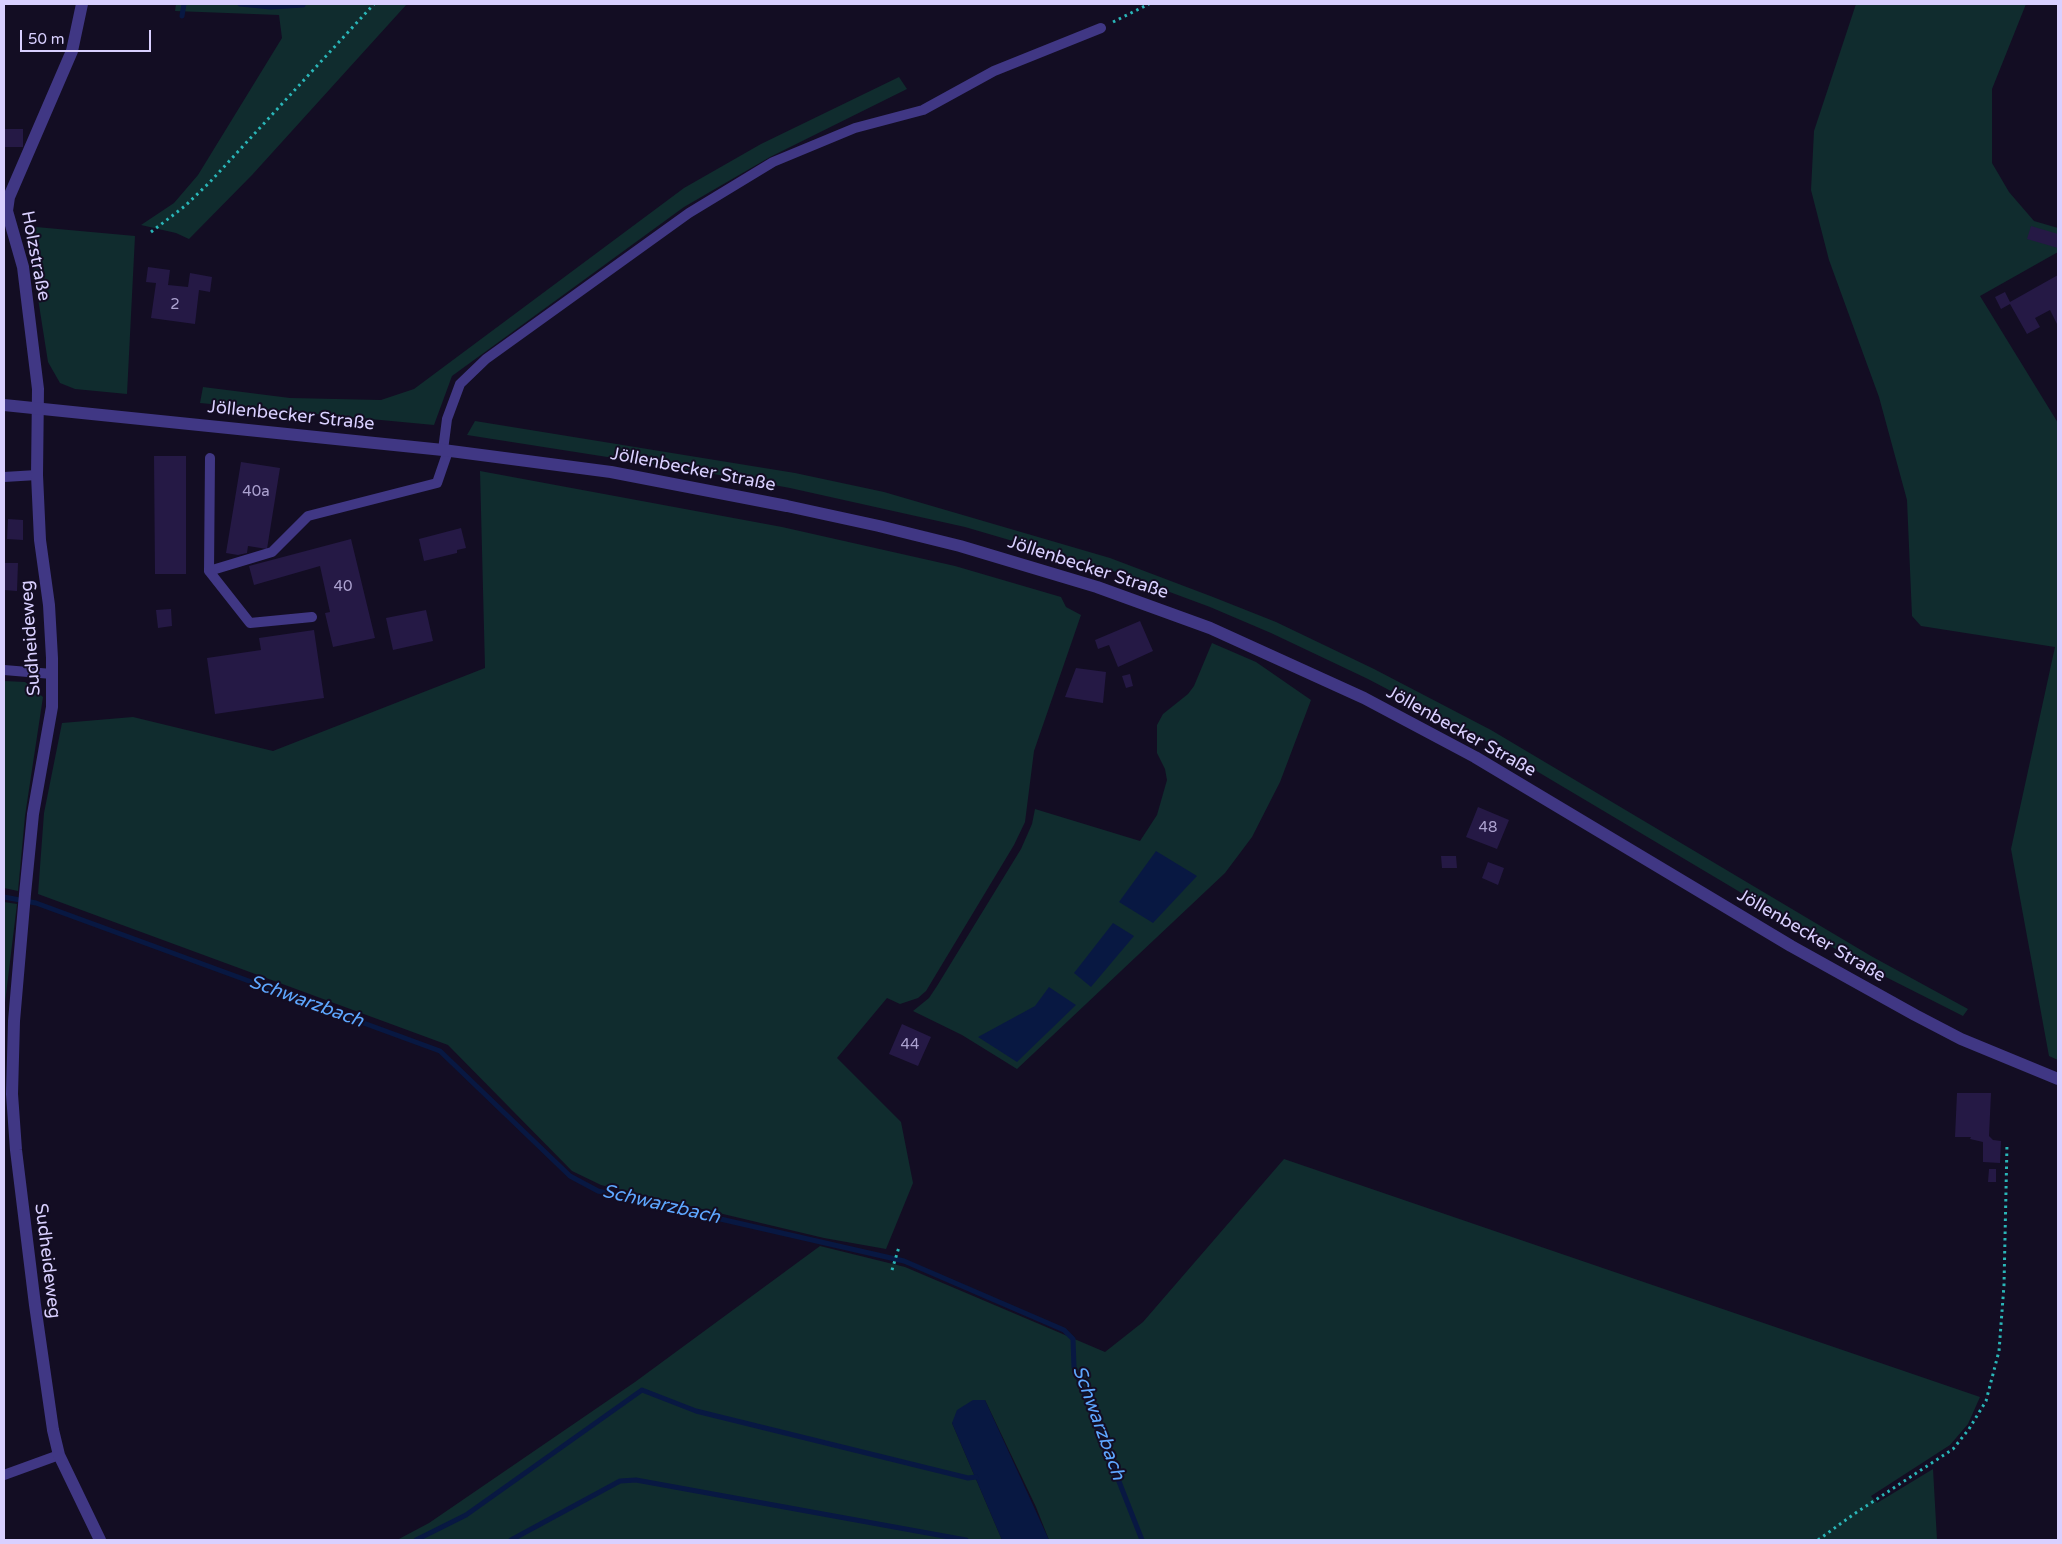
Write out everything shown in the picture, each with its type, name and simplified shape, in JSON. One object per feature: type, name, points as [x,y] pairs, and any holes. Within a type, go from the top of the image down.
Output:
[{"type":"street","name":"Holzstraße","points":[[38,409],[38,389],[23,267],[7,211],[9,197],[72,51],[82,4]]},
{"type":"street","name":"Jöllenbecker Straße","points":[[4,405],[445,450],[611,472],[879,526],[1030,566],[1097,587],[1210,628],[1364,698],[1467,752],[1860,985],[1961,1039],[2058,1079]]},
{"type":"street","name":"Sudheideweg","points":[[38,409],[37,475],[40,540],[48,605],[52,707],[33,814],[14,1021],[12,1094],[16,1150],[53,1430],[59,1455],[100,1540]]},
{"type":"lane","points":[[209,571],[272,552],[308,516],[437,483],[445,450],[448,419],[460,384],[486,359],[689,213],[773,162],[855,128],[923,110],[994,71],[1101,28]]},
{"type":"lane","points":[[210,458],[209,571],[250,623],[312,617]]},
{"type":"lane","points":[[4,477],[37,475]]},
{"type":"lane","points":[[4,670],[52,674]]},
{"type":"lane","points":[[4,1475],[59,1455]]},
{"type":"path","points":[[150,232],[185,206],[210,182],[374,4]]},
{"type":"path","points":[[1101,28],[1149,4]]},
{"type":"path","points":[[1818,1540],[1953,1449],[1969,1429],[1986,1400],[1999,1351],[2004,1284],[2007,1144]]},
{"type":"path","points":[[892,1270],[899,1247]]},
{"type":"green space","points":[[176,4],[407,4],[252,175],[189,239],[176,233],[141,225],[174,203],[198,175],[282,38],[279,15],[175,11]]},
{"type":"green space","points":[[1856,4],[2026,4],[1992,89],[1992,163],[2009,192],[2034,221],[2058,228],[2058,252],[1980,296],[2058,423],[2058,1060],[2049,1056],[2011,849],[2055,647],[1921,626],[1912,616],[1907,500],[1879,397],[1829,260],[1811,190],[1814,131]]},
{"type":"green space","points":[[899,77],[907,89],[770,157],[684,207],[452,376],[434,425],[200,403],[203,387],[290,398],[381,400],[414,389],[684,188],[761,144]]},
{"type":"green space","points":[[36,227],[135,236],[127,394],[75,389],[60,383],[48,362],[28,235]]},
{"type":"green space","points":[[475,421],[795,473],[884,492],[1110,558],[1213,597],[1276,622],[1374,669],[1491,730],[1871,956],[1968,1009],[1963,1016],[1866,967],[1486,741],[1368,679],[1271,633],[1210,607],[1105,568],[965,527],[790,488],[703,472],[467,435]]},
{"type":"green space","points":[[480,471],[782,527],[955,566],[1061,597],[1066,607],[1081,615],[1034,751],[1025,822],[1014,845],[926,991],[918,998],[900,1004],[887,998],[837,1058],[901,1122],[913,1183],[886,1249],[824,1238],[601,1185],[572,1171],[448,1045],[38,894],[44,813],[62,723],[133,717],[273,751],[485,668]]},
{"type":"green space","points":[[1212,643],[1256,662],[1311,700],[1280,782],[1252,837],[1225,873],[1017,1069],[962,1035],[913,1011],[929,998],[937,986],[1021,849],[1032,824],[1035,809],[1140,841],[1157,815],[1167,780],[1165,769],[1157,753],[1157,725],[1163,714],[1188,694],[1194,686]]},
{"type":"green space","points":[[4,681],[25,682],[43,697],[25,816],[18,891],[4,888]]},
{"type":"green space","points":[[4,902],[17,904],[4,1011]]},
{"type":"green space","points":[[1284,1159],[1980,1397],[1968,1424],[1950,1445],[1871,1496],[1877,1503],[1933,1469],[1937,1540],[1049,1540],[1036,1507],[985,1400],[952,1423],[1002,1540],[397,1540],[429,1523],[635,1382],[820,1246],[905,1267],[1105,1352],[1143,1322]]},
{"type":"water","points":[[1156,851],[1197,876],[1153,923],[1119,902]]},
{"type":"water","points":[[1113,923],[1134,936],[1091,987],[1074,973]]},
{"type":"water","points":[[1049,987],[1076,1005],[1017,1062],[978,1037],[1035,1006]]},
{"type":"water","points":[[973,1400],[985,1400],[1049,1540],[1002,1540],[952,1423],[957,1410]]},
{"type":"building","points":[[5,129],[23,129],[23,147],[5,147]]},
{"type":"building","points":[[2031,226],[2058,234],[2058,248],[2027,239]]},
{"type":"building","points":[[148,267],[170,270],[168,285],[188,287],[190,273],[212,277],[210,292],[199,290],[195,324],[151,318],[156,283],[146,282]]},
{"type":"building","points":[[2058,275],[2058,326],[2050,310],[2035,318],[2040,327],[2027,334],[2010,304],[2001,309],[1995,297],[2005,292],[2010,302]]},
{"type":"building","points":[[154,456],[186,456],[186,574],[155,574]]},
{"type":"building","points":[[241,462],[280,468],[267,549],[248,546],[247,553],[238,555],[226,553]]},
{"type":"building","points":[[8,519],[23,520],[23,540],[7,539]]},
{"type":"building","points":[[461,528],[466,548],[457,550],[457,553],[424,561],[419,539]]},
{"type":"building","points":[[351,539],[375,638],[333,647],[325,613],[330,612],[320,566],[254,585],[249,566]]},
{"type":"building","points":[[4,563],[18,563],[17,591],[4,590]]},
{"type":"building","points":[[171,609],[172,626],[158,628],[156,610]]},
{"type":"building","points":[[426,610],[433,641],[393,650],[386,618]]},
{"type":"building","points":[[1140,621],[1153,651],[1118,667],[1109,645],[1098,649],[1095,640]]},
{"type":"building","points":[[314,630],[324,698],[215,714],[207,658],[261,650],[259,638]]},
{"type":"building","points":[[1076,668],[1106,672],[1103,703],[1065,697]]},
{"type":"building","points":[[1130,674],[1133,686],[1126,688],[1122,676]]},
{"type":"building","points":[[1478,807],[1509,820],[1497,849],[1466,837]]},
{"type":"building","points":[[1441,856],[1456,856],[1457,868],[1442,868]]},
{"type":"building","points":[[1488,862],[1504,868],[1498,885],[1482,878]]},
{"type":"building","points":[[902,1024],[931,1037],[918,1066],[889,1054]]},
{"type":"building","points":[[1957,1093],[1991,1093],[1989,1136],[1993,1140],[2001,1141],[2000,1163],[1983,1162],[1983,1142],[1970,1139],[1971,1137],[1955,1137]]},
{"type":"building","points":[[1989,1169],[1996,1169],[1996,1182],[1988,1182]]},
{"type":"waterway","points":[[182,16],[184,4]]},
{"type":"waterway","points":[[240,4],[271,7],[274,4]]},
{"type":"waterway","points":[[271,7],[303,5]]},
{"type":"waterway","name":"Schwarzbach","points":[[4,897],[36,903],[440,1051],[570,1176],[598,1191],[904,1261],[1064,1330],[1073,1339],[1074,1367],[1142,1540]]},
{"type":"waterway","points":[[416,1540],[466,1515],[642,1390],[696,1411],[968,1478],[976,1477]]},
{"type":"waterway","points":[[511,1540],[620,1481],[636,1480],[966,1540]]}]
